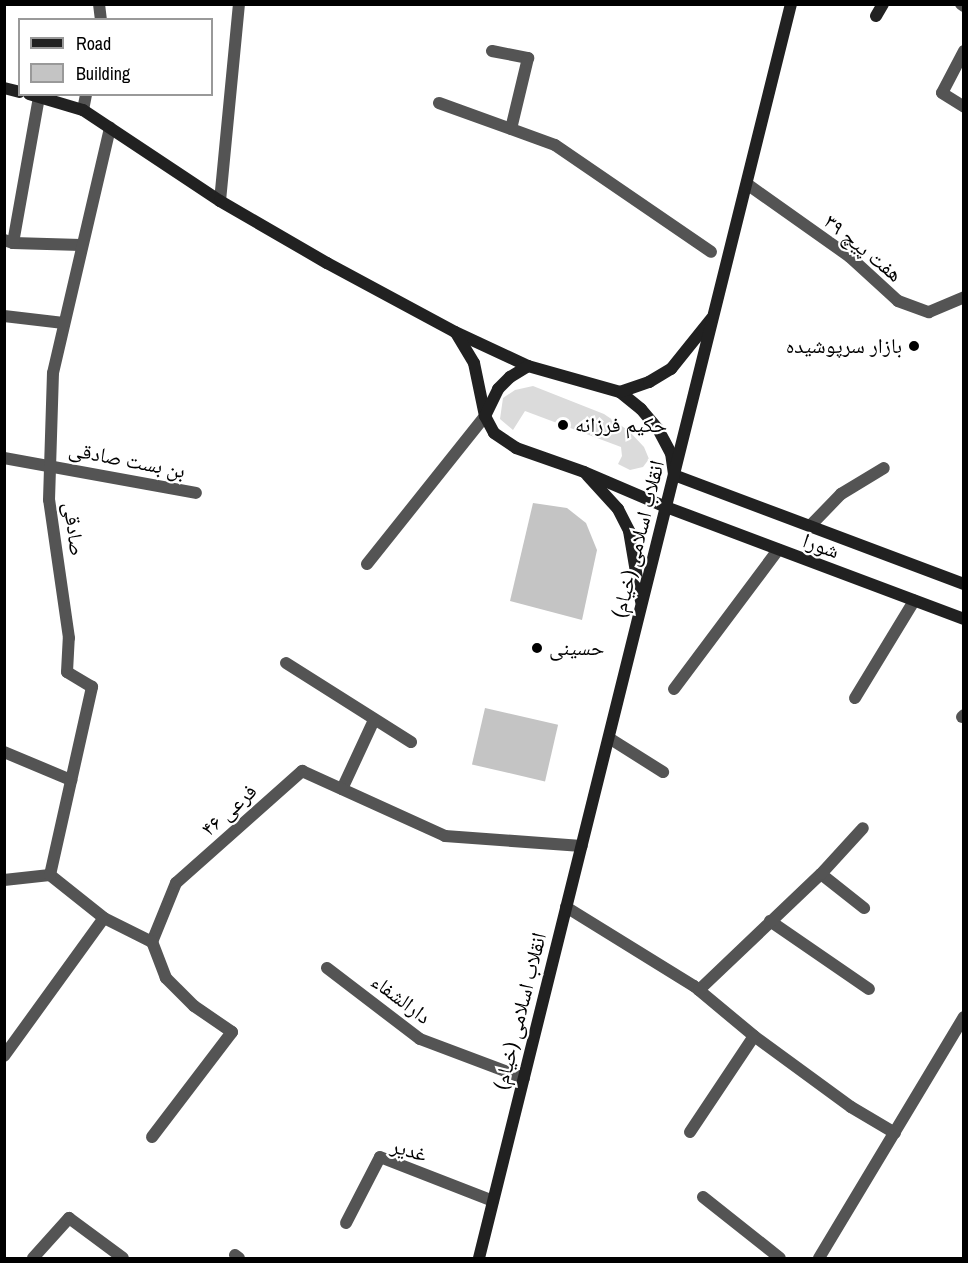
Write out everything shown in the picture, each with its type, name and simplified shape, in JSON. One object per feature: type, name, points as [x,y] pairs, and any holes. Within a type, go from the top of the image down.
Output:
[{"type":"main road","name":"انقلاب اسلامی (خیام)","points":[[478,1258],[791,4]]},
{"type":"main road","points":[[876,16],[883,4]]},
{"type":"main road","points":[[34,96],[83,110],[220,201],[327,263],[455,332],[528,366],[620,392],[641,409],[658,429],[671,453],[674,476]]},
{"type":"main road","points":[[620,392],[649,382],[671,369],[714,315]]},
{"type":"main road","points":[[455,332],[474,363],[485,416]]},
{"type":"main road","points":[[485,416],[498,389],[510,377],[528,366]]},
{"type":"main road","name":"شورا","points":[[485,416],[494,433],[516,448],[584,472],[666,507],[963,619]]},
{"type":"main road","points":[[584,472],[618,509],[629,531],[642,605]]},
{"type":"main road","name":"شورا","points":[[674,476],[963,584]]},
{"type":"street","points":[[220,201],[238,4]]},
{"type":"street","points":[[492,51],[528,58],[511,129]]},
{"type":"street","points":[[963,51],[942,93],[963,107]]},
{"type":"street","points":[[34,96],[9,241],[81,245]]},
{"type":"street","points":[[83,110],[86,96]]},
{"type":"street","points":[[439,103],[555,145],[711,252]]},
{"type":"street","name":"صادقی","points":[[50,875],[92,687],[67,672],[69,638],[49,500],[53,373],[110,128]]},
{"type":"street","name":"هفت پیچ ۳۹","points":[[747,184],[849,257],[898,301],[929,312],[963,297]]},
{"type":"street","points":[[4,316],[64,323]]},
{"type":"street","points":[[368,564],[485,416]]},
{"type":"street","name":"بن بست صادقی","points":[[4,458],[196,493]]},
{"type":"street","points":[[810,526],[841,494],[884,468]]},
{"type":"street","points":[[674,689],[778,550]]},
{"type":"street","points":[[855,698],[914,601]]},
{"type":"street","points":[[286,663],[411,741]]},
{"type":"street","points":[[342,789],[374,720]]},
{"type":"street","points":[[609,738],[663,772]]},
{"type":"street","points":[[4,752],[71,780]]},
{"type":"street","name":"فرعی ۴۶","points":[[152,942],[176,883],[302,771],[445,836],[582,846]]},
{"type":"street","points":[[699,990],[821,874],[863,828]]},
{"type":"street","points":[[821,874],[864,908]]},
{"type":"street","points":[[4,880],[50,875],[104,918],[152,942],[166,978],[195,1006],[232,1032],[152,1137]]},
{"type":"street","points":[[566,907],[699,990],[754,1036],[851,1107],[895,1133]]},
{"type":"street","points":[[4,1056],[104,918]]},
{"type":"street","points":[[770,921],[869,989]]},
{"type":"street","name":"دارالشفاء","points":[[327,968],[420,1039],[524,1078]]},
{"type":"street","points":[[819,1258],[963,1017]]},
{"type":"street","points":[[690,1132],[754,1036]]},
{"type":"street","name":"غدیر","points":[[346,1223],[380,1157],[493,1202]]},
{"type":"street","points":[[703,1197],[780,1258]]},
{"type":"street","points":[[33,1258],[69,1218],[123,1258]]},
{"type":"shaded area","name":"حکیم فرزانه","points":[[533,386],[604,414],[629,431],[644,447],[649,459],[643,467],[630,470],[618,464],[622,456],[621,447],[525,411],[513,430],[500,419],[503,398],[515,390]]},
{"type":"building","points":[[533,503],[567,508],[586,523],[597,550],[582,620],[510,601]]},
{"type":"building","points":[[485,708],[558,725],[545,781],[472,765]]},
{"type":"place","name":"بازار سرپوشیده","points":[[914,346]]},
{"type":"place","name":"حکیم فرزانه","points":[[563,425]]},
{"type":"place","name":"حسینی","points":[[537,648]]}]
